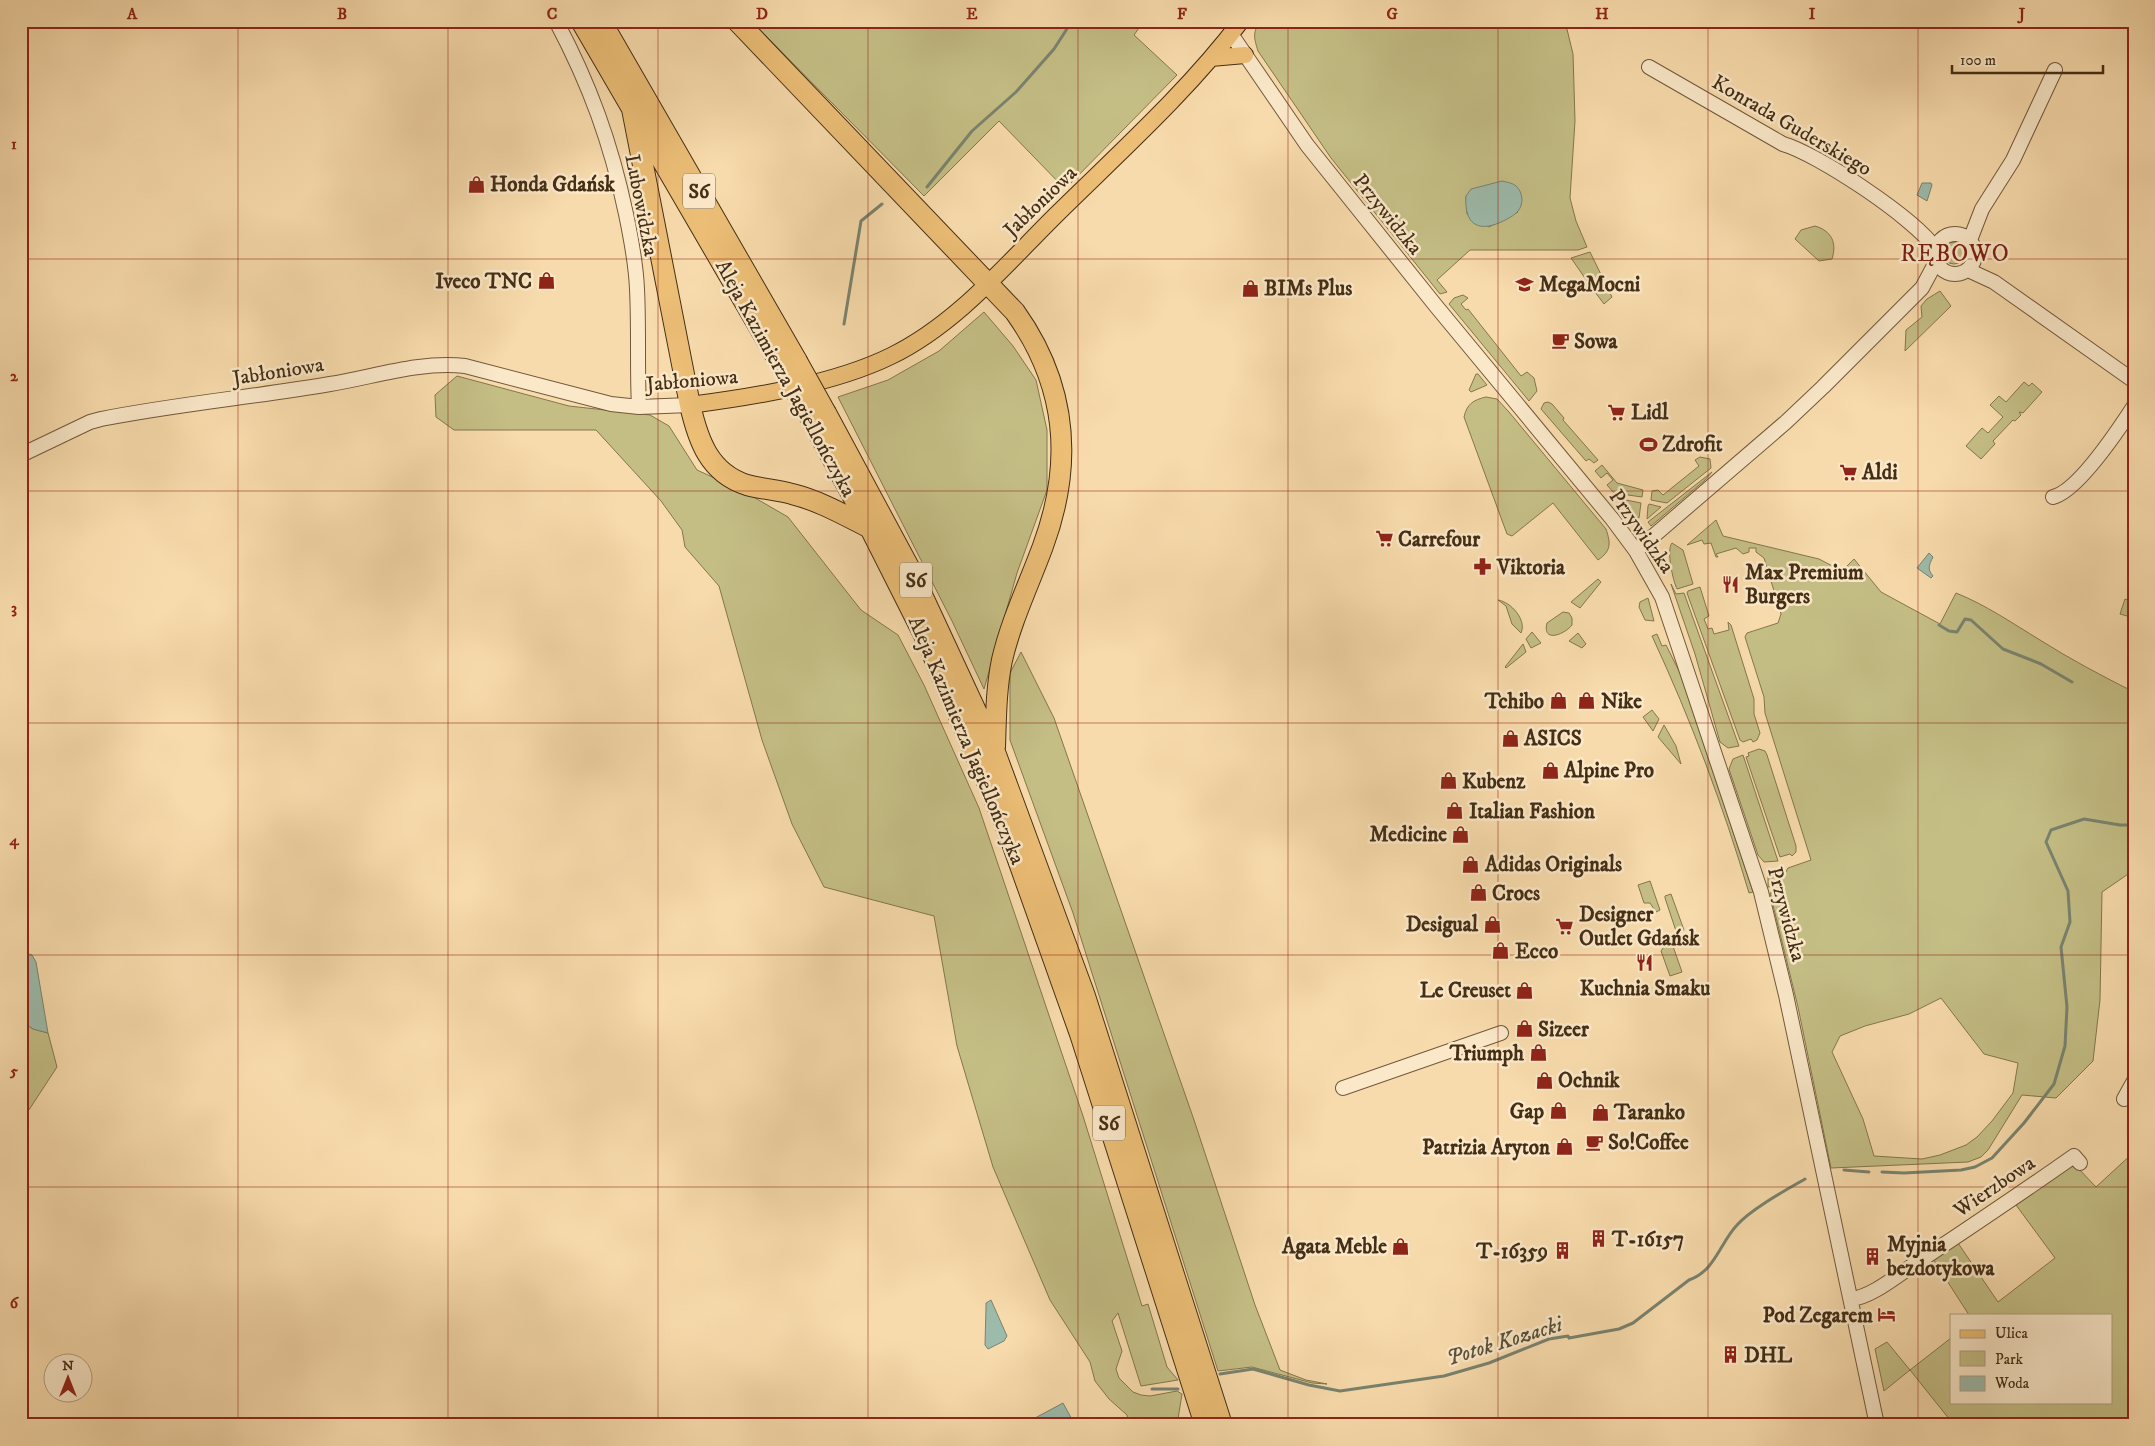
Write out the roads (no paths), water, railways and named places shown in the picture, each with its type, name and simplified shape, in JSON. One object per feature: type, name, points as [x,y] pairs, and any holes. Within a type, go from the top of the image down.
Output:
[{"type":"highway","name":"Aleja Kazimierza Jagiellończyka","points":[[582,21],[632,109],[788,362]]},
{"type":"highway","name":"Aleja Kazimierza Jagiellończyka","points":[[601,21],[788,362],[910,569],[995,752],[1085,996],[1222,1425]]},
{"type":"highway","points":[[737,21],[1015,312],[1030,333],[1047,370],[1059,411],[1063,453],[1056,505],[1011,629],[1002,660],[997,696],[995,752]]},
{"type":"highway","points":[[632,109],[690,405],[696,433],[705,453],[717,467],[732,478],[747,484],[792,493],[818,502],[870,528]]},
{"type":"highway","name":"Aleja Kazimierza Jagiellończyka","points":[[818,415],[870,528],[938,665],[1016,851],[1080,1034],[1205,1425]]},
{"type":"main road","name":"Jabłoniowa","points":[[690,405],[752,396],[828,379],[890,357],[919,341],[954,314],[1126,148],[1211,58],[1236,28]]},
{"type":"main road","points":[[1211,58],[1245,55]]},
{"type":"street","name":"Lubowidzka","points":[[556,21],[588,85],[607,137],[617,172],[629,230],[637,287],[639,407]]},
{"type":"street","name":"Przywidzka","points":[[1236,28],[1245,55],[1307,145],[1436,306],[1613,520],[1636,551],[1662,597],[1761,892],[1786,995],[1877,1425]]},
{"type":"street","name":"Konrada Guderskiego","points":[[1649,67],[1783,144],[1799,148],[1852,181],[1912,223],[1936,255]]},
{"type":"street","points":[[1922,288],[1936,255],[1939,241],[1958,236],[1982,209],[2013,160],[2055,70]]},
{"type":"street","name":"Konrada Guderskiego","points":[[1912,223],[1958,236]]},
{"type":"street","points":[[1936,255],[1941,268],[1948,273],[1962,273],[1971,264],[1976,251],[1958,236]]},
{"type":"street","points":[[1971,264],[2134,381]]},
{"type":"street","points":[[1636,551],[1786,422],[1922,288],[1934,283],[1948,273]]},
{"type":"street","name":"Jabłoniowa","points":[[21,455],[90,422],[101,419],[332,384],[421,366],[448,364],[464,366],[598,402],[639,407],[690,405]]},
{"type":"street","points":[[2053,497],[2062,495],[2073,484],[2111,441],[2134,406]]},
{"type":"street","points":[[1343,1088],[1501,1033]]},
{"type":"street","points":[[2124,1098],[2134,1081]]},
{"type":"street","name":"Wierzbowa","points":[[1851,1299],[1860,1298],[1888,1281],[2013,1199],[2074,1156],[2080,1163]]},
{"type":"water","points":[[1502,181],[1513,184],[1520,191],[1522,198],[1520,208],[1517,213],[1503,221],[1493,225],[1479,226],[1470,219],[1467,213],[1466,196],[1471,189]]},
{"type":"water","points":[[1922,183],[1931,183],[1932,185],[1927,201],[1917,195]]},
{"type":"water","points":[[1929,553],[1933,557],[1929,567],[1933,576],[1931,578],[1917,568]]},
{"type":"water","points":[[21,952],[32,955],[36,962],[48,1033],[33,1029],[21,1021]]},
{"type":"water","points":[[991,1300],[1007,1336],[1004,1341],[988,1349],[985,1345],[986,1303]]},
{"type":"water","points":[[1063,1403],[1075,1425],[1022,1425]]},
{"type":"waterway","points":[[927,187],[972,131],[1016,92],[1054,49],[1072,21]]},
{"type":"waterway","points":[[844,324],[861,221],[882,204]]},
{"type":"waterway","points":[[1939,625],[1949,631],[1957,632],[1965,619],[1971,620],[2003,649],[2041,664],[2072,682]]},
{"type":"waterway","name":"Potok Kozacki","points":[[1882,1172],[1904,1173],[1961,1170],[1975,1167],[1992,1158],[2024,1123],[2054,1084],[2065,1046],[2067,1007],[2061,947],[2070,922],[2068,891],[2046,842],[2051,830],[2084,819],[2120,825],[2134,825]]},
{"type":"waterway","name":"Potok Kozacki","points":[[1844,1170],[1869,1172]]},
{"type":"waterway","name":"Potok Kozacki","points":[[1220,1374],[1253,1369],[1309,1385],[1340,1391],[1444,1376],[1489,1363],[1549,1339],[1568,1336],[1569,1338],[1619,1329],[1633,1323],[1689,1280],[1698,1276],[1711,1263],[1731,1232],[1743,1219],[1769,1200],[1805,1179]]},
{"type":"waterway","name":"Potok Kozacki","points":[[1152,1389],[1178,1389]]},
{"type":"place","name":"Honda Gdańsk","points":[[476,184]]},
{"type":"place","name":"Iveco TNC","points":[[546,281]]},
{"type":"place","name":"MegaMocni","points":[[1525,284]]},
{"type":"place","name":"BIMs Plus","points":[[1250,288]]},
{"type":"place","name":"Sowa","points":[[1560,341]]},
{"type":"place","name":"Lidl","points":[[1617,412]]},
{"type":"place","name":"Zdrofit","points":[[1648,444]]},
{"type":"place","name":"Aldi","points":[[1848,472]]},
{"type":"place","name":"Carrefour","points":[[1384,539]]},
{"type":"place","name":"Viktoria","points":[[1483,567]]},
{"type":"place","name":"Max Premium Burgers","points":[[1731,584]]},
{"type":"place","name":"Tchibo","points":[[1558,701]]},
{"type":"place","name":"Nike","points":[[1587,701]]},
{"type":"place","name":"ASICS","points":[[1510,738]]},
{"type":"place","name":"Alpine Pro","points":[[1550,770]]},
{"type":"place","name":"Kubenz","points":[[1448,781]]},
{"type":"place","name":"Italian Fashion","points":[[1455,811]]},
{"type":"place","name":"Medicine","points":[[1461,834]]},
{"type":"place","name":"Adidas Originals","points":[[1471,864]]},
{"type":"place","name":"Crocs","points":[[1478,893]]},
{"type":"place","name":"Desigual","points":[[1492,924]]},
{"type":"place","name":"Designer Outlet Gdańsk","points":[[1565,926]]},
{"type":"place","name":"Ecco","points":[[1501,951]]},
{"type":"place","name":"Kuchnia Smaku","points":[[1645,963]]},
{"type":"place","name":"Le Creuset","points":[[1525,990]]},
{"type":"place","name":"Sizeer","points":[[1524,1029]]},
{"type":"place","name":"Triumph","points":[[1538,1053]]},
{"type":"place","name":"Ochnik","points":[[1544,1080]]},
{"type":"place","name":"Gap","points":[[1558,1111]]},
{"type":"place","name":"Taranko","points":[[1600,1112]]},
{"type":"place","name":"So!Coffee","points":[[1594,1142]]},
{"type":"place","name":"Patrizia Aryton","points":[[1564,1147]]},
{"type":"place","name":"T-16157","points":[[1598,1239]]},
{"type":"place","name":"Agata Meble","points":[[1401,1246]]},
{"type":"place","name":"T-16359","points":[[1562,1251]]},
{"type":"place","name":"Myjnia bezdotykowa","points":[[1873,1256]]},
{"type":"place","name":"Pod Zegarem","points":[[1887,1315]]},
{"type":"place","name":"DHL","points":[[1730,1355]]},
{"type":"district","name":"RĘBOWO","points":[[1955,253]]}]
